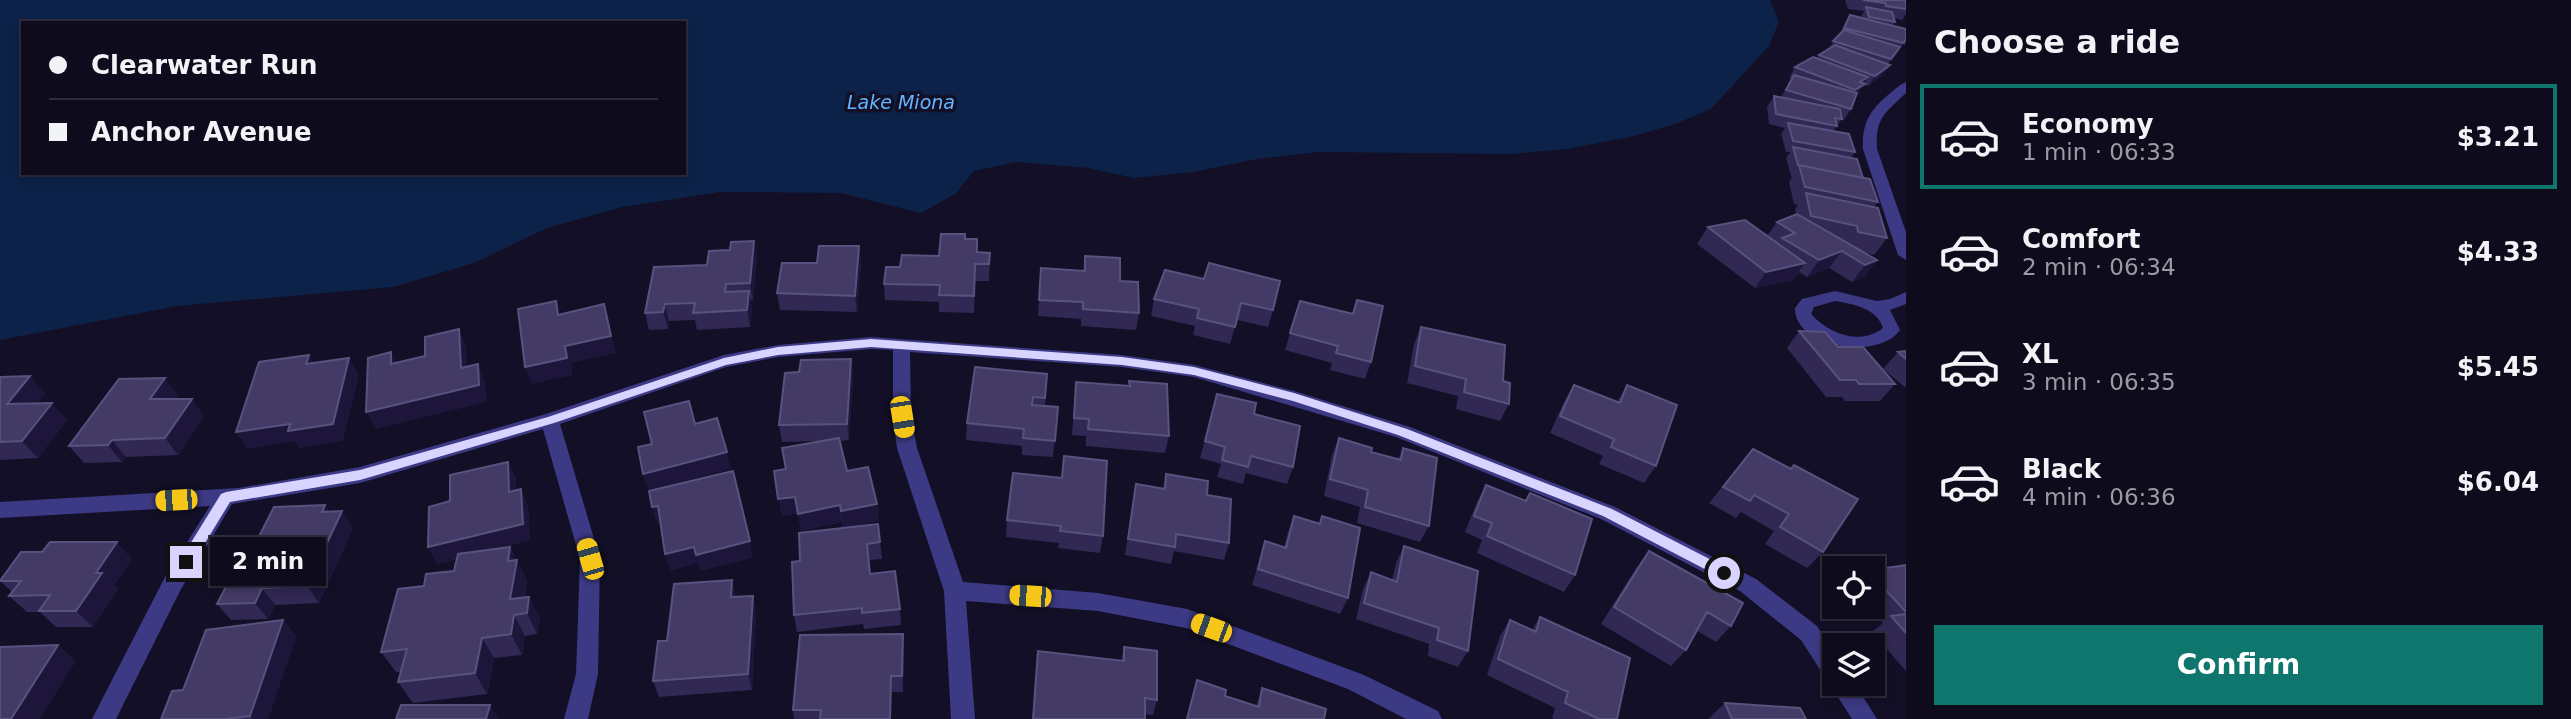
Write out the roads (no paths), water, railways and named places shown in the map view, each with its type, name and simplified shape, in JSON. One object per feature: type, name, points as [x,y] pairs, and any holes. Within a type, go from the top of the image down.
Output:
[{"type":"street","points":[[1906,86],[1874,114],[1868,136],[1906,255]]},
{"type":"street","points":[[1875,307],[1891,323],[1892,330],[1887,335],[1860,342],[1832,337],[1818,331],[1802,315],[1802,308],[1808,303],[1835,296],[1875,307],[1894,304],[1906,298]]},
{"type":"street","points":[[0,510],[226,497],[360,475],[550,420],[724,362],[778,351],[838,344],[902,344],[1122,361],[1194,371],[1403,432],[1608,513],[1748,585],[1809,633],[1822,653]]},
{"type":"street","points":[[902,344],[900,380],[907,448],[955,591],[963,719]]},
{"type":"street","points":[[550,420],[590,559],[587,674],[576,719]]},
{"type":"street","points":[[104,719],[173,583],[226,497]]},
{"type":"street","points":[[955,591],[1098,602],[1187,619],[1356,682],[1430,719]]},
{"type":"street","points":[[1850,696],[1865,719]]},
{"type":"water","name":"Lake Miona","points":[[0,0],[1770,0],[1779,22],[1769,46],[1711,109],[1675,124],[1634,136],[1567,149],[1511,154],[1319,152],[1257,159],[1193,172],[1134,178],[1088,168],[1016,162],[974,171],[955,194],[921,213],[841,193],[720,192],[622,207],[547,228],[474,263],[393,287],[177,306],[0,340]]}]
